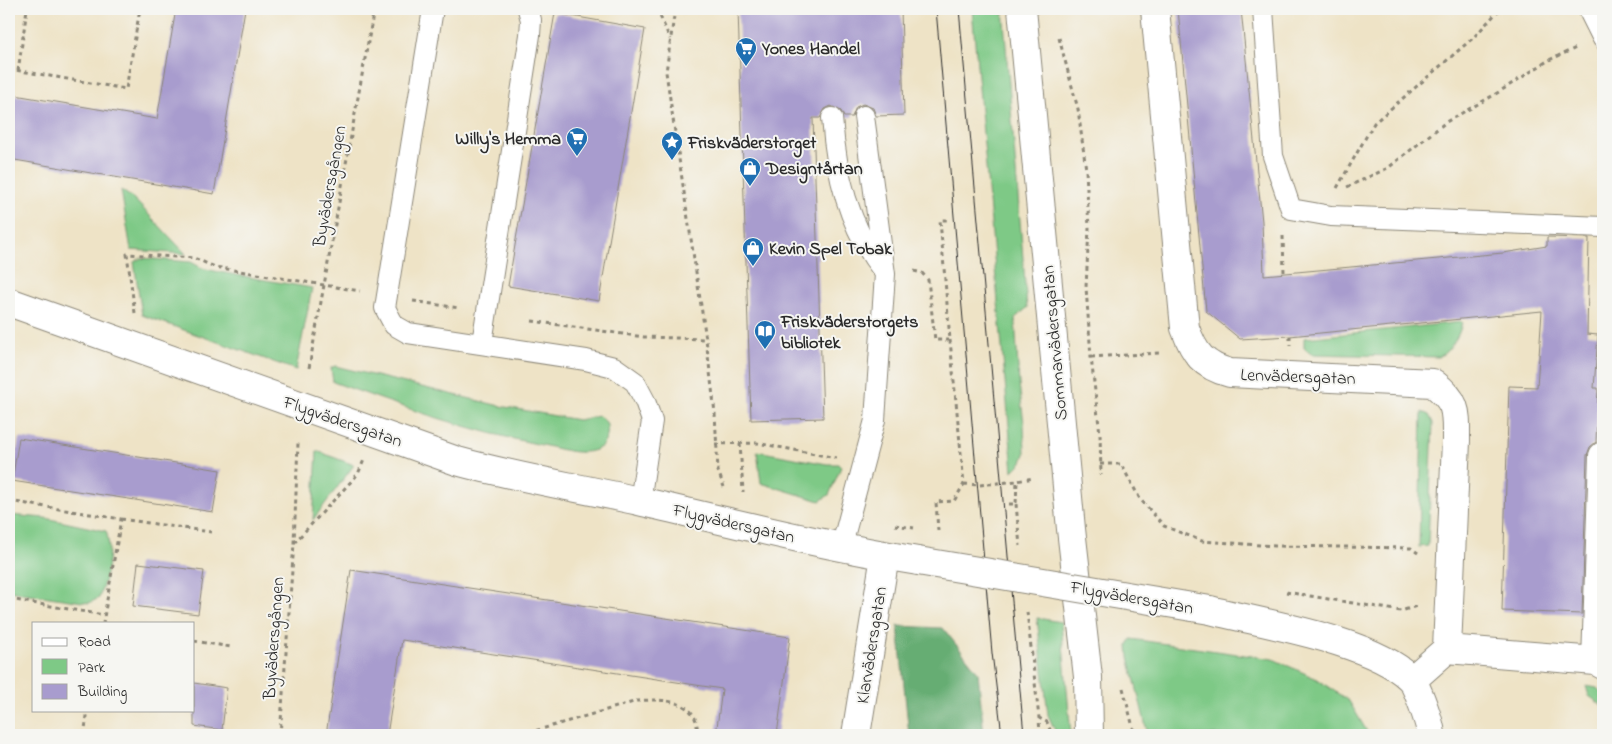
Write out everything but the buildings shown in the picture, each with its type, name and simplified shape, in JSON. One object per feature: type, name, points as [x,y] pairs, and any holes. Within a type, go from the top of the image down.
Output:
[{"type":"street","name":"Sommarvädersgatan","points":[[1022,9],[1070,519],[1088,677],[1090,735]]},
{"type":"street","name":"Lenvädersgatan","points":[[1155,9],[1185,328],[1192,348],[1206,364],[1230,373],[1433,383],[1449,395],[1456,408],[1447,649]]},
{"type":"street","name":"Flygvädersgatan","points":[[9,302],[457,461],[501,473],[640,502],[841,548],[1210,610],[1342,644],[1382,657],[1412,680]]},
{"type":"street","points":[[1431,735],[1412,680],[1447,649],[1600,663],[1603,456]]},
{"type":"street","name":"Klarvädersgatan","points":[[856,735],[885,556]]},
{"type":"street","name":"Sommarvädersgatan","points":[[1088,677],[1103,735]]},
{"type":"lane","points":[[433,9],[385,308],[394,325],[408,333],[586,360],[614,367],[635,382],[646,401],[652,421],[640,502]]},
{"type":"lane","points":[[482,343],[530,35],[531,20],[528,9]]},
{"type":"lane","points":[[1263,9],[1273,156],[1291,209],[1331,216],[1603,227]]},
{"type":"lane","points":[[1588,9],[1603,38]]},
{"type":"lane","points":[[841,548],[875,420],[885,274],[864,116]]},
{"type":"lane","points":[[832,118],[835,158],[850,215],[870,255],[885,274]]},
{"type":"path","points":[[18,71],[27,9]]},
{"type":"path","points":[[9,69],[126,89],[140,9]]},
{"type":"path","name":"Byvädersgången","points":[[309,368],[374,9]]},
{"type":"path","points":[[657,9],[670,40]]},
{"type":"path","points":[[675,9],[666,72],[708,357],[715,414],[715,444],[718,471],[722,486],[729,488]]},
{"type":"path","points":[[1500,9],[1473,38],[1374,123],[1334,192],[1388,168],[1446,122],[1494,95],[1549,60],[1584,45]]},
{"type":"path","points":[[1059,37],[1078,109],[1086,170],[1089,228],[1086,287],[1091,357],[1100,434],[1101,480]]},
{"type":"path","points":[[1284,273],[1283,227],[1291,209]]},
{"type":"path","points":[[938,533],[936,502],[954,501],[964,484],[940,220],[947,220]]},
{"type":"path","points":[[885,274],[900,270],[922,273],[928,280],[936,340],[950,340]]},
{"type":"path","points":[[1091,357],[1173,353],[1192,348]]},
{"type":"path","points":[[294,543],[358,474],[377,433]]},
{"type":"path","name":"Byvädersgången","points":[[280,735],[294,543],[298,443]]},
{"type":"path","points":[[740,443],[743,492]]},
{"type":"path","points":[[715,444],[757,443],[837,458]]},
{"type":"path","points":[[963,461],[968,461]]},
{"type":"path","points":[[1100,464],[1121,464],[1140,499],[1164,526],[1202,541],[1275,546],[1411,548],[1422,555]]},
{"type":"path","points":[[964,484],[979,485],[1017,481]]},
{"type":"path","points":[[736,490],[751,494]]},
{"type":"path","points":[[9,501],[212,532]]},
{"type":"path","points":[[103,622],[121,519]]},
{"type":"path","points":[[1276,590],[1401,610],[1420,605],[1449,609]]},
{"type":"path","points":[[9,599],[104,615]]},
{"type":"path","points":[[195,641],[231,647]]},
{"type":"path","points":[[1121,678],[1124,697],[1135,735]]},
{"type":"path","points":[[521,735],[637,701],[656,699],[683,704],[692,712],[698,726],[697,735]]},
{"type":"path","points":[[84,735],[88,712]]},
{"type":"path","points":[[1040,735],[1039,718],[1047,722],[1052,735]]},
{"type":"path","points":[[9,731],[28,735]]},
{"type":"green space","points":[[972,9],[1003,9],[1027,308],[1015,318],[1025,454],[1022,462],[1013,471]]},
{"type":"green space","points":[[121,190],[134,199],[186,254],[131,250]]},
{"type":"green space","points":[[141,258],[191,262],[202,268],[219,272],[312,288],[296,370],[142,315],[134,262]]},
{"type":"green space","points":[[1462,322],[1454,342],[1439,357],[1311,354],[1304,348],[1304,338]]},
{"type":"green space","points":[[335,366],[500,406],[578,420],[599,416],[606,422],[608,430],[606,439],[602,446],[595,450],[575,452],[462,426],[333,382],[331,368]]},
{"type":"green space","points":[[1422,412],[1429,415],[1433,423],[1428,546],[1419,547]]},
{"type":"green space","points":[[317,451],[354,465],[313,520]]},
{"type":"green space","points":[[757,451],[827,464],[838,464],[841,467],[829,495],[820,501],[761,483]]},
{"type":"green space","points":[[9,515],[45,518],[106,531],[109,556],[99,598],[89,603],[9,591]]},
{"type":"green space","points":[[1037,618],[1061,622],[1071,735],[1057,735],[1048,715]]},
{"type":"green space","points":[[898,626],[943,628],[978,672],[984,735],[909,735]]},
{"type":"green space","points":[[1131,639],[1273,659],[1315,678],[1349,701],[1369,735],[1148,735],[1129,657],[1128,645]]},
{"type":"green space","points":[[1586,686],[1597,688],[1603,694],[1603,706],[1589,696]]},
{"type":"tram line","points":[[936,9],[992,653],[1002,735]]},
{"type":"tram line","points":[[959,9],[1024,735]]},
{"type":"place","name":"Yones Handel","points":[[746,67]]},
{"type":"place","name":"Willy's Hemma","points":[[577,157]]},
{"type":"place","name":"Friskväderstorget","points":[[672,161]]},
{"type":"place","name":"Designtårtan","points":[[750,187]]},
{"type":"place","name":"Kevin Spel Tobak","points":[[753,267]]},
{"type":"place","name":"Friskväderstorgets bibliotek","points":[[765,350]]}]
